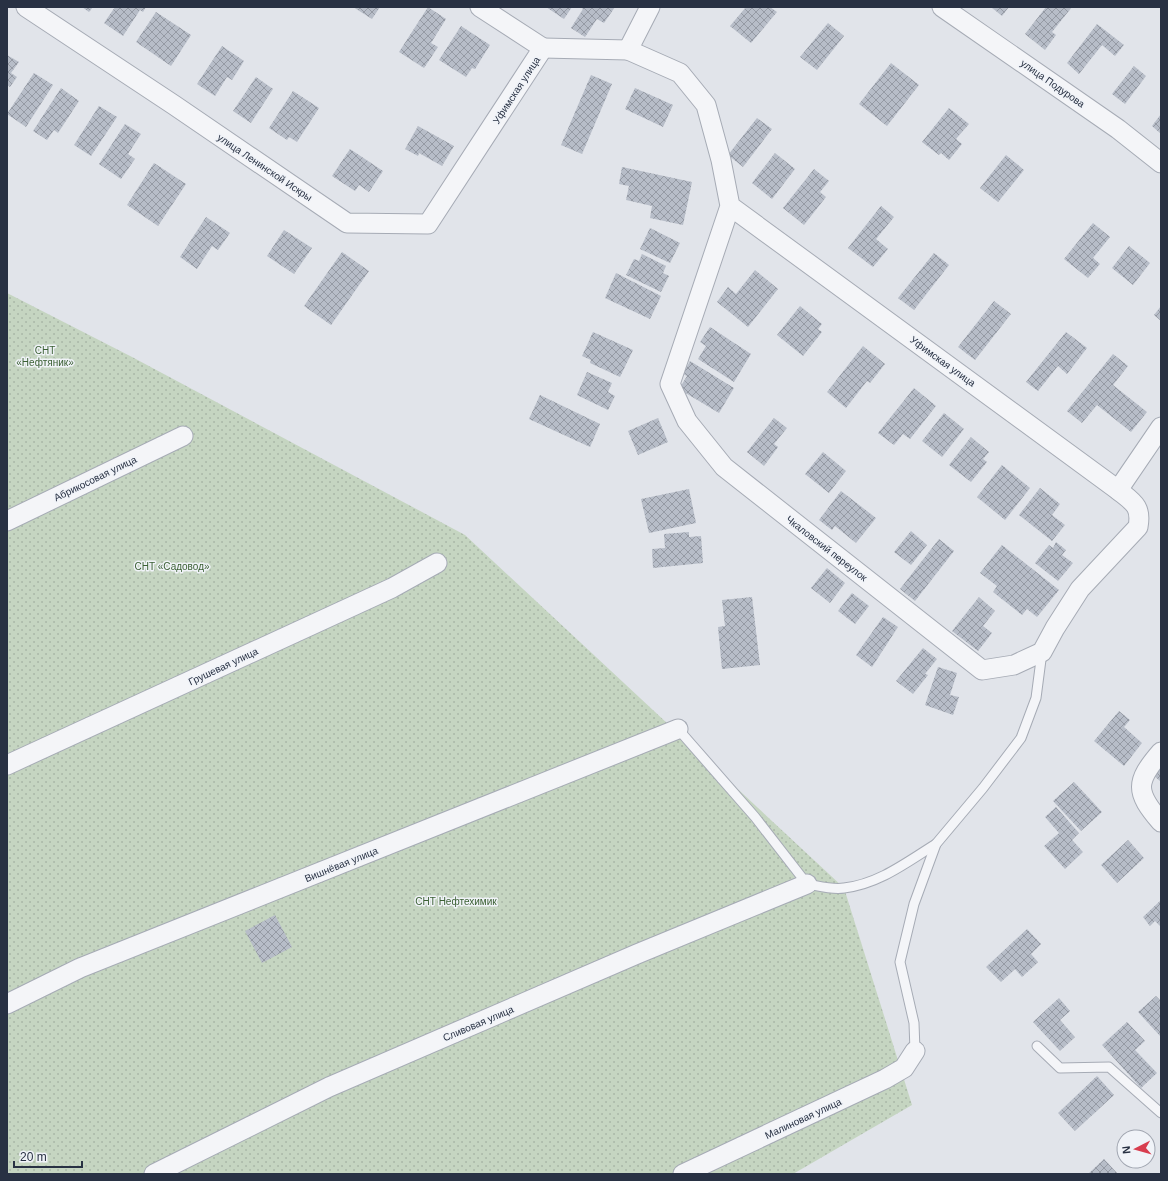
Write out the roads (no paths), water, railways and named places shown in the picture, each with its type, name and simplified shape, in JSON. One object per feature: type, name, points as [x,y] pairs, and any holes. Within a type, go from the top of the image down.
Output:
[{"type":"street","name":"улица Ленинской Искры","points":[[26,7],[347,222],[428,224],[486,134]]},
{"type":"street","name":"Уфимская улица","points":[[480,7],[543,48],[486,134]]},
{"type":"street","points":[[628,50],[650,7]]},
{"type":"street","name":"улица Подурова","points":[[942,7],[1118,129],[1161,163]]},
{"type":"street","points":[[543,48],[628,50],[680,73],[706,105],[721,160],[730,206]]},
{"type":"street","name":"Уфимская улица","points":[[730,206],[1118,490],[1136,505],[1140,516],[1138,527],[1080,589],[1054,628],[1042,652]]},
{"type":"street","name":"Чкаловский переулок","points":[[730,206],[670,384],[687,421],[724,467],[982,670],[1014,665],[1042,652]]},
{"type":"street","points":[[1118,490],[1161,427]]},
{"type":"street","name":"Абрикосовая улица","points":[[7,521],[183,436]]},
{"type":"street","name":"Грушевая улица","points":[[7,765],[392,588],[437,563]]},
{"type":"street","name":"Вишнёвая улица","points":[[7,1004],[80,968],[678,729]]},
{"type":"street","points":[[1161,752],[1145,771],[1140,786],[1147,806],[1161,822]]},
{"type":"street","name":"Сливовая улица","points":[[154,1174],[330,1087],[630,957],[807,884]]},
{"type":"street","name":"Малиновая улица","points":[[684,1174],[885,1079],[904,1068],[916,1051]]},
{"type":"lane","points":[[678,729],[755,817],[807,884],[825,888],[844,888],[881,878],[936,844],[983,788],[1021,738],[1036,698],[1042,652]]},
{"type":"lane","points":[[916,1051],[914,1023],[900,962],[914,904],[936,844]]},
{"type":"lane","points":[[1037,1046],[1060,1068],[1109,1067],[1161,1113]]},
{"type":"park label","name":"СНТ «Нефтяник»","points":[[45,356]]},
{"type":"park label","name":"СНТ «Садовод»","points":[[172,566]]},
{"type":"park label","name":"СНТ Нефтехимик","points":[[456,901]]}]
